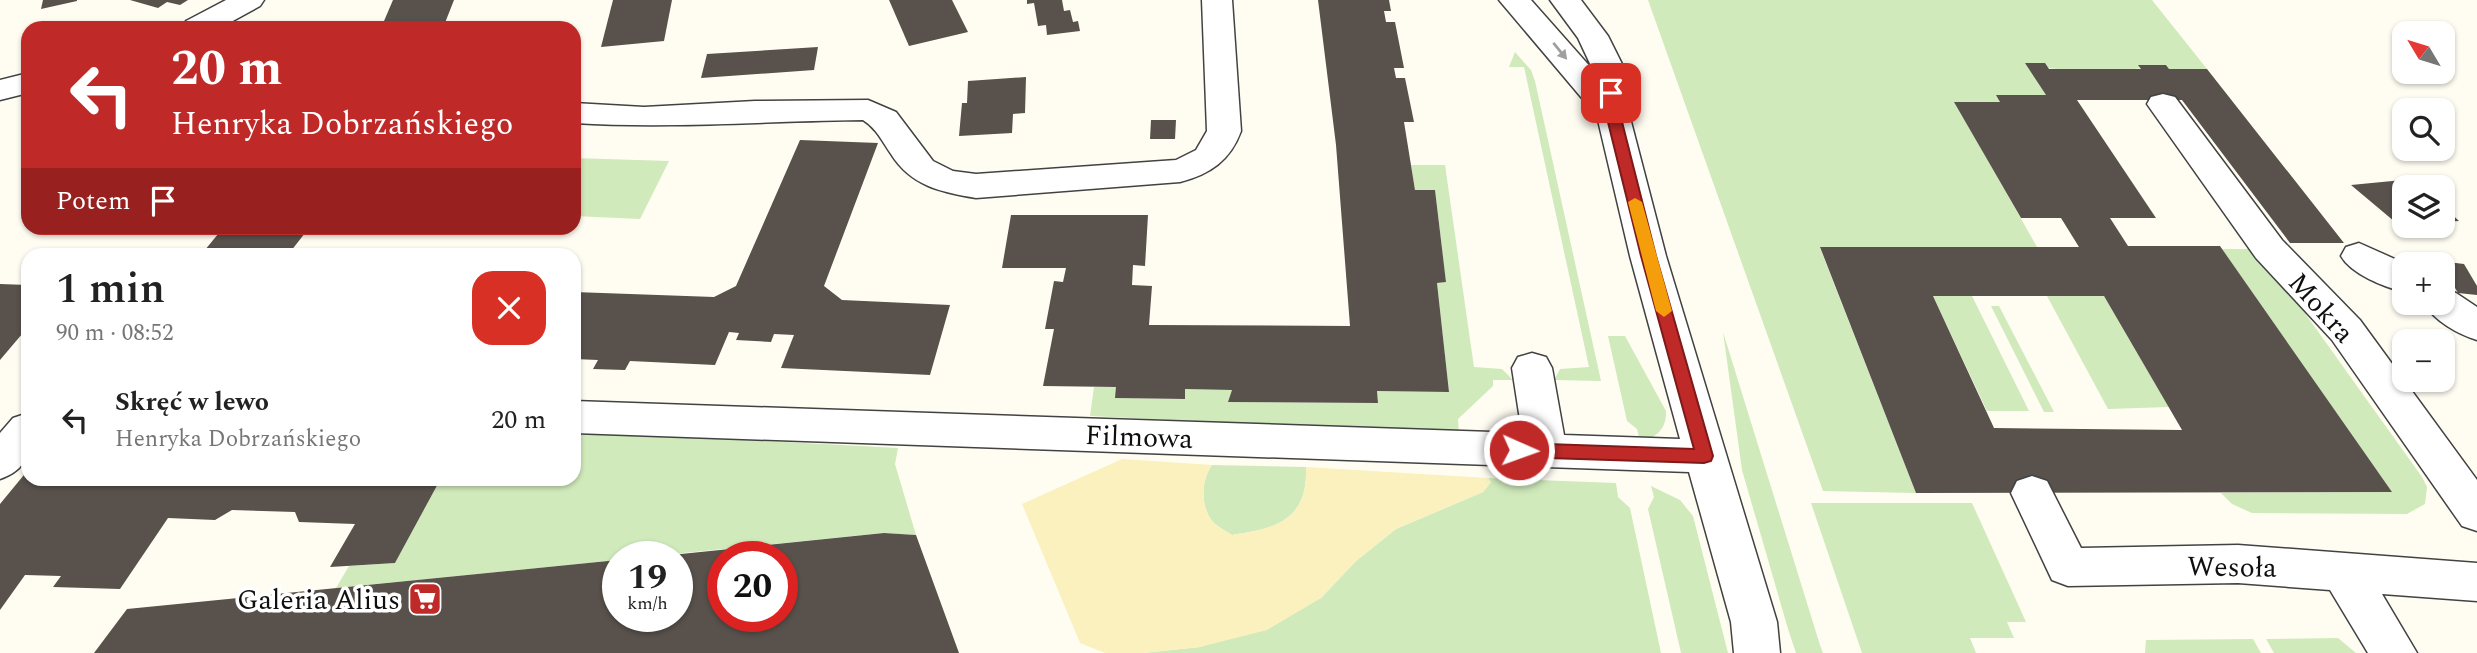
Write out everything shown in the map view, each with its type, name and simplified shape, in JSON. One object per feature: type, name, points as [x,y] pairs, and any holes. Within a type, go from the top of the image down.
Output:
[{"type":"street","points":[[220,21],[249,0]]},
{"type":"street","points":[[581,113],[644,117],[754,111],[868,110],[880,114],[891,124],[914,162],[925,172],[947,181],[976,186],[1180,171],[1212,156],[1224,131],[1217,0]]},
{"type":"street","points":[[1514,0],[1613,114]]},
{"type":"street","points":[[1564,0],[1593,36],[1609,72],[1613,114],[1648,256],[1704,456],[1761,643]]},
{"type":"street","points":[[0,90],[21,85]]},
{"type":"street","name":"Mokra","points":[[2163,104],[2269,249],[2346,330],[2477,513]]},
{"type":"street","points":[[2359,256],[2392,273]]},
{"type":"street","points":[[2455,311],[2477,326]]},
{"type":"street","points":[[1532,368],[1546,451]]},
{"type":"street","name":"Filmowa","points":[[581,417],[1704,456]]},
{"type":"street","points":[[0,462],[21,437]]},
{"type":"street","name":"Wesoła","points":[[2032,493],[2068,567],[2238,564],[2477,582]]},
{"type":"street","points":[[2342,571],[2394,653]]},
{"type":"green space","points":[[1648,0],[2152,0],[2207,69],[2169,69],[2166,65],[2078,71],[2026,64],[2046,95],[1997,95],[2000,102],[1955,102],[2037,247],[1820,248],[1916,493],[1823,491]]},
{"type":"green space","points":[[1515,52],[1531,70],[1535,81],[1601,381],[1554,380],[1560,369],[1589,367],[1524,67],[1509,67]]},
{"type":"green space","points":[[581,158],[669,161],[640,219],[581,216]]},
{"type":"green space","points":[[1411,165],[1445,165],[1474,367],[1502,369],[1513,380],[1493,380],[1493,386],[1458,419],[1459,434],[1090,416],[1094,387],[1116,387],[1116,398],[1184,399],[1185,389],[1232,390],[1229,402],[1378,403],[1377,391],[1449,392],[1437,283],[1446,282],[1435,190],[1415,190]]},
{"type":"green space","points":[[2222,249],[2259,249],[2422,477],[2427,487],[2425,504],[2407,514],[2252,513],[2232,504],[2221,493],[2392,492]]},
{"type":"green space","points":[[1933,296],[1972,296],[2029,411],[1987,411]]},
{"type":"green space","points":[[2047,296],[2104,296],[2169,407],[2108,409]]},
{"type":"green space","points":[[1991,306],[1999,306],[2054,412],[2044,412]]},
{"type":"green space","points":[[1723,332],[1823,653],[1796,653],[1788,629],[1742,470]]},
{"type":"green space","points":[[1608,336],[1625,336],[1666,411],[1665,423],[1651,438],[1640,441],[1637,429],[1627,421]]},
{"type":"green space","points":[[581,431],[898,448],[895,464],[916,535],[884,533],[798,542],[707,541],[707,551],[693,552],[693,541],[602,541],[602,562],[336,588],[349,566],[395,563],[437,486],[581,486]]},
{"type":"green space","points":[[1212,465],[1306,467],[1302,499],[1287,518],[1276,525],[1232,535],[1213,522],[1206,509],[1204,486]]},
{"type":"green space","points":[[1488,478],[1616,483],[1618,497],[1630,508],[1661,653],[1143,653],[1200,647],[1321,598],[1356,561],[1396,529],[1483,492],[1491,482]]},
{"type":"green space","points":[[1651,486],[1680,500],[1693,516],[1728,653],[1681,653],[1648,509],[1654,497]]},
{"type":"green space","points":[[1811,503],[1972,503],[2026,622],[2007,622],[2014,638],[1970,638],[1976,653],[1862,653]]},
{"type":"green space","points":[[2338,638],[2356,653],[2274,653],[2266,639]]},
{"type":"green space","points":[[2253,639],[2261,653],[2145,653],[2146,640]]},
{"type":"sand","points":[[1122,459],[1212,465],[1204,486],[1206,509],[1213,522],[1232,535],[1276,525],[1287,518],[1302,499],[1306,467],[1488,478],[1491,482],[1483,492],[1396,529],[1356,561],[1321,598],[1267,630],[1200,647],[1143,653],[1105,653],[1080,643],[1022,504]]},
{"type":"building","points":[[43,0],[77,0],[77,1],[41,9]]},
{"type":"building","points":[[130,0],[188,0],[180,5],[167,2],[158,8]]},
{"type":"building","points":[[393,0],[454,0],[446,21],[384,21]]},
{"type":"building","points":[[613,0],[672,0],[664,41],[601,47]]},
{"type":"building","points":[[889,0],[952,0],[968,32],[909,46]]},
{"type":"building","points":[[1027,0],[1062,0],[1064,11],[1070,10],[1073,22],[1078,21],[1080,31],[1047,35],[1046,25],[1038,26],[1034,3],[1027,4]]},
{"type":"building","points":[[1318,0],[1389,0],[1391,11],[1384,11],[1386,22],[1395,22],[1404,68],[1394,68],[1396,78],[1405,78],[1414,122],[1404,122],[1415,190],[1435,190],[1446,282],[1437,283],[1449,392],[1377,391],[1378,403],[1228,402],[1232,390],[1185,389],[1185,399],[1115,398],[1116,387],[1043,386],[1054,329],[1045,329],[1054,281],[1063,282],[1066,268],[1002,268],[1011,215],[1148,215],[1145,266],[1133,265],[1132,285],[1152,286],[1149,325],[1350,326],[1336,145]]},
{"type":"building","points":[[818,47],[814,70],[701,78],[707,54]]},
{"type":"building","points":[[2025,63],[2045,63],[2049,69],[2141,69],[2138,65],[2166,65],[2169,69],[2207,69],[2344,243],[2290,243],[2182,100],[2077,100],[2156,218],[2110,218],[2128,246],[2220,246],[2392,492],[1916,493],[1820,247],[2079,247],[2061,218],[2021,218],[1954,102],[2000,102],[1996,95],[2046,95]],"holes":[[[1933,296],[2104,296],[2182,430],[1994,428]]]},
{"type":"building","points":[[1026,77],[1025,113],[1013,114],[1012,133],[959,136],[962,103],[967,103],[968,81]]},
{"type":"building","points":[[1151,120],[1176,120],[1175,139],[1150,139]]},
{"type":"building","points":[[800,140],[878,143],[824,286],[842,300],[950,305],[930,375],[781,368],[794,335],[774,334],[771,342],[736,340],[739,333],[729,332],[715,365],[630,361],[625,370],[593,369],[598,360],[581,359],[581,292],[714,297],[736,286]]},
{"type":"building","points":[[2392,181],[2392,219],[2351,185]]},
{"type":"building","points":[[217,235],[304,235],[293,248],[207,248]]},
{"type":"building","points":[[2455,263],[2464,264],[2477,286],[2477,295],[2458,293],[2455,288]]},
{"type":"building","points":[[0,284],[21,285],[21,335],[0,360]]},
{"type":"building","points":[[21,478],[21,486],[437,486],[395,563],[330,567],[355,524],[299,522],[295,512],[232,510],[215,520],[168,518],[120,589],[53,587],[61,576],[25,575],[0,610],[0,504]]},
{"type":"building","name":"Galeria Alius","points":[[884,533],[916,535],[959,653],[94,653],[127,609],[602,562],[602,632],[693,632],[693,553],[707,551],[707,632],[798,632],[798,542]]},
{"type":"slow traffic","points":[[1635,202],[1664,311]]},
{"type":"place","name":"Galeria Alius","points":[[425,599]]},
{"type":"route","points":[[1519,450],[1704,456],[1648,256],[1613,114],[1611,93]]}]
